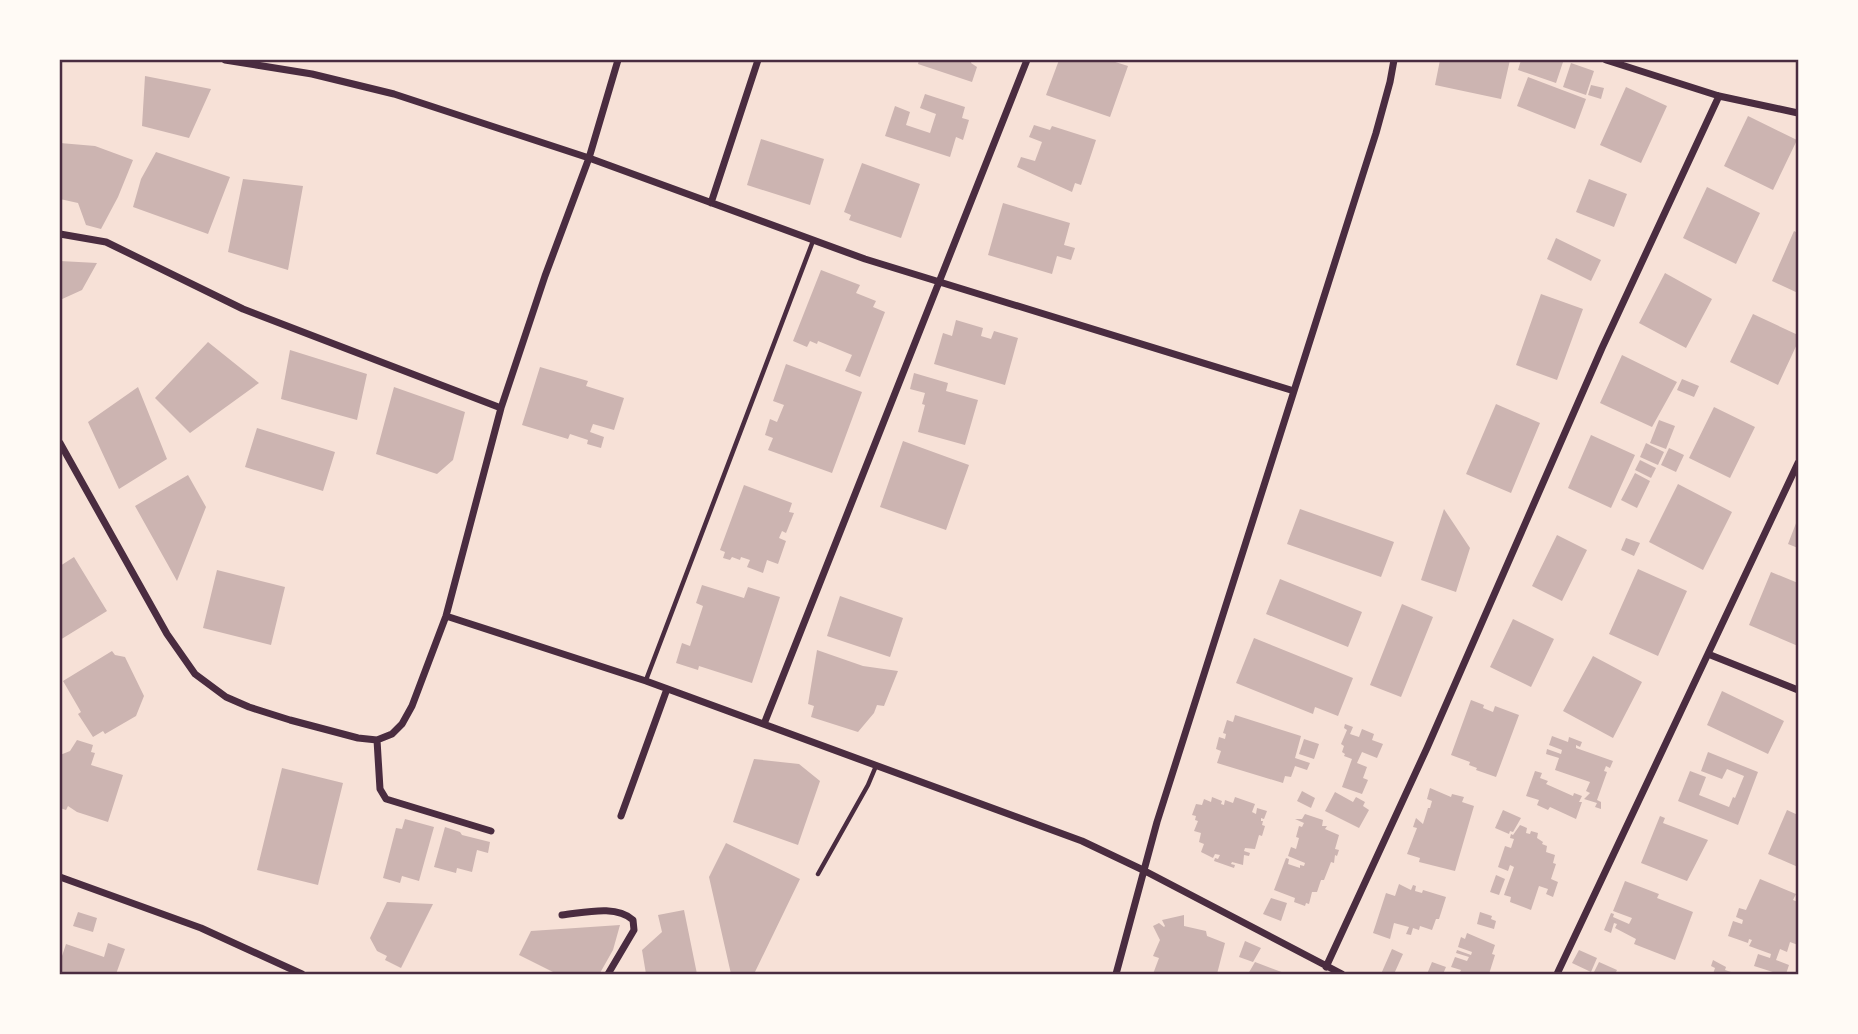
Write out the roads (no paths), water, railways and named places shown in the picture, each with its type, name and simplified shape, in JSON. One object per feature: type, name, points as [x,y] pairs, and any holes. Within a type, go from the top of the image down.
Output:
[{"type":"street","points":[[225,60],[312,74],[394,94],[589,158],[813,241],[1294,391]]},
{"type":"street","points":[[60,443],[167,634],[195,674],[226,697],[249,707],[358,738],[377,740],[392,734],[402,724],[412,706],[446,616],[501,408],[545,276],[589,158],[618,60]]},
{"type":"street","points":[[711,203],[758,60]]},
{"type":"street","points":[[764,724],[1027,60]]},
{"type":"street","points":[[1116,975],[1143,870],[1376,133],[1391,82],[1394,60]]},
{"type":"street","points":[[1606,60],[1719,96],[1798,113]]},
{"type":"street","points":[[1326,967],[1427,748],[1602,348],[1719,96]]},
{"type":"street","points":[[60,234],[106,242],[243,309],[501,408]]},
{"type":"street","points":[[1557,975],[1798,463]]},
{"type":"street","points":[[446,616],[646,681],[1082,841],[1143,870],[1342,975]]},
{"type":"street","points":[[1708,654],[1798,690]]},
{"type":"street","points":[[621,816],[667,689]]},
{"type":"street","points":[[377,740],[380,789],[386,799],[491,831]]},
{"type":"street","points":[[60,871],[71,881]]},
{"type":"street","points":[[60,877],[201,928],[302,975]]},
{"type":"street","points":[[562,915],[603,911],[628,915],[633,920],[634,930],[608,975]]},
{"type":"lane","points":[[646,681],[813,241]]},
{"type":"lane","points":[[818,874],[877,765]]}]
